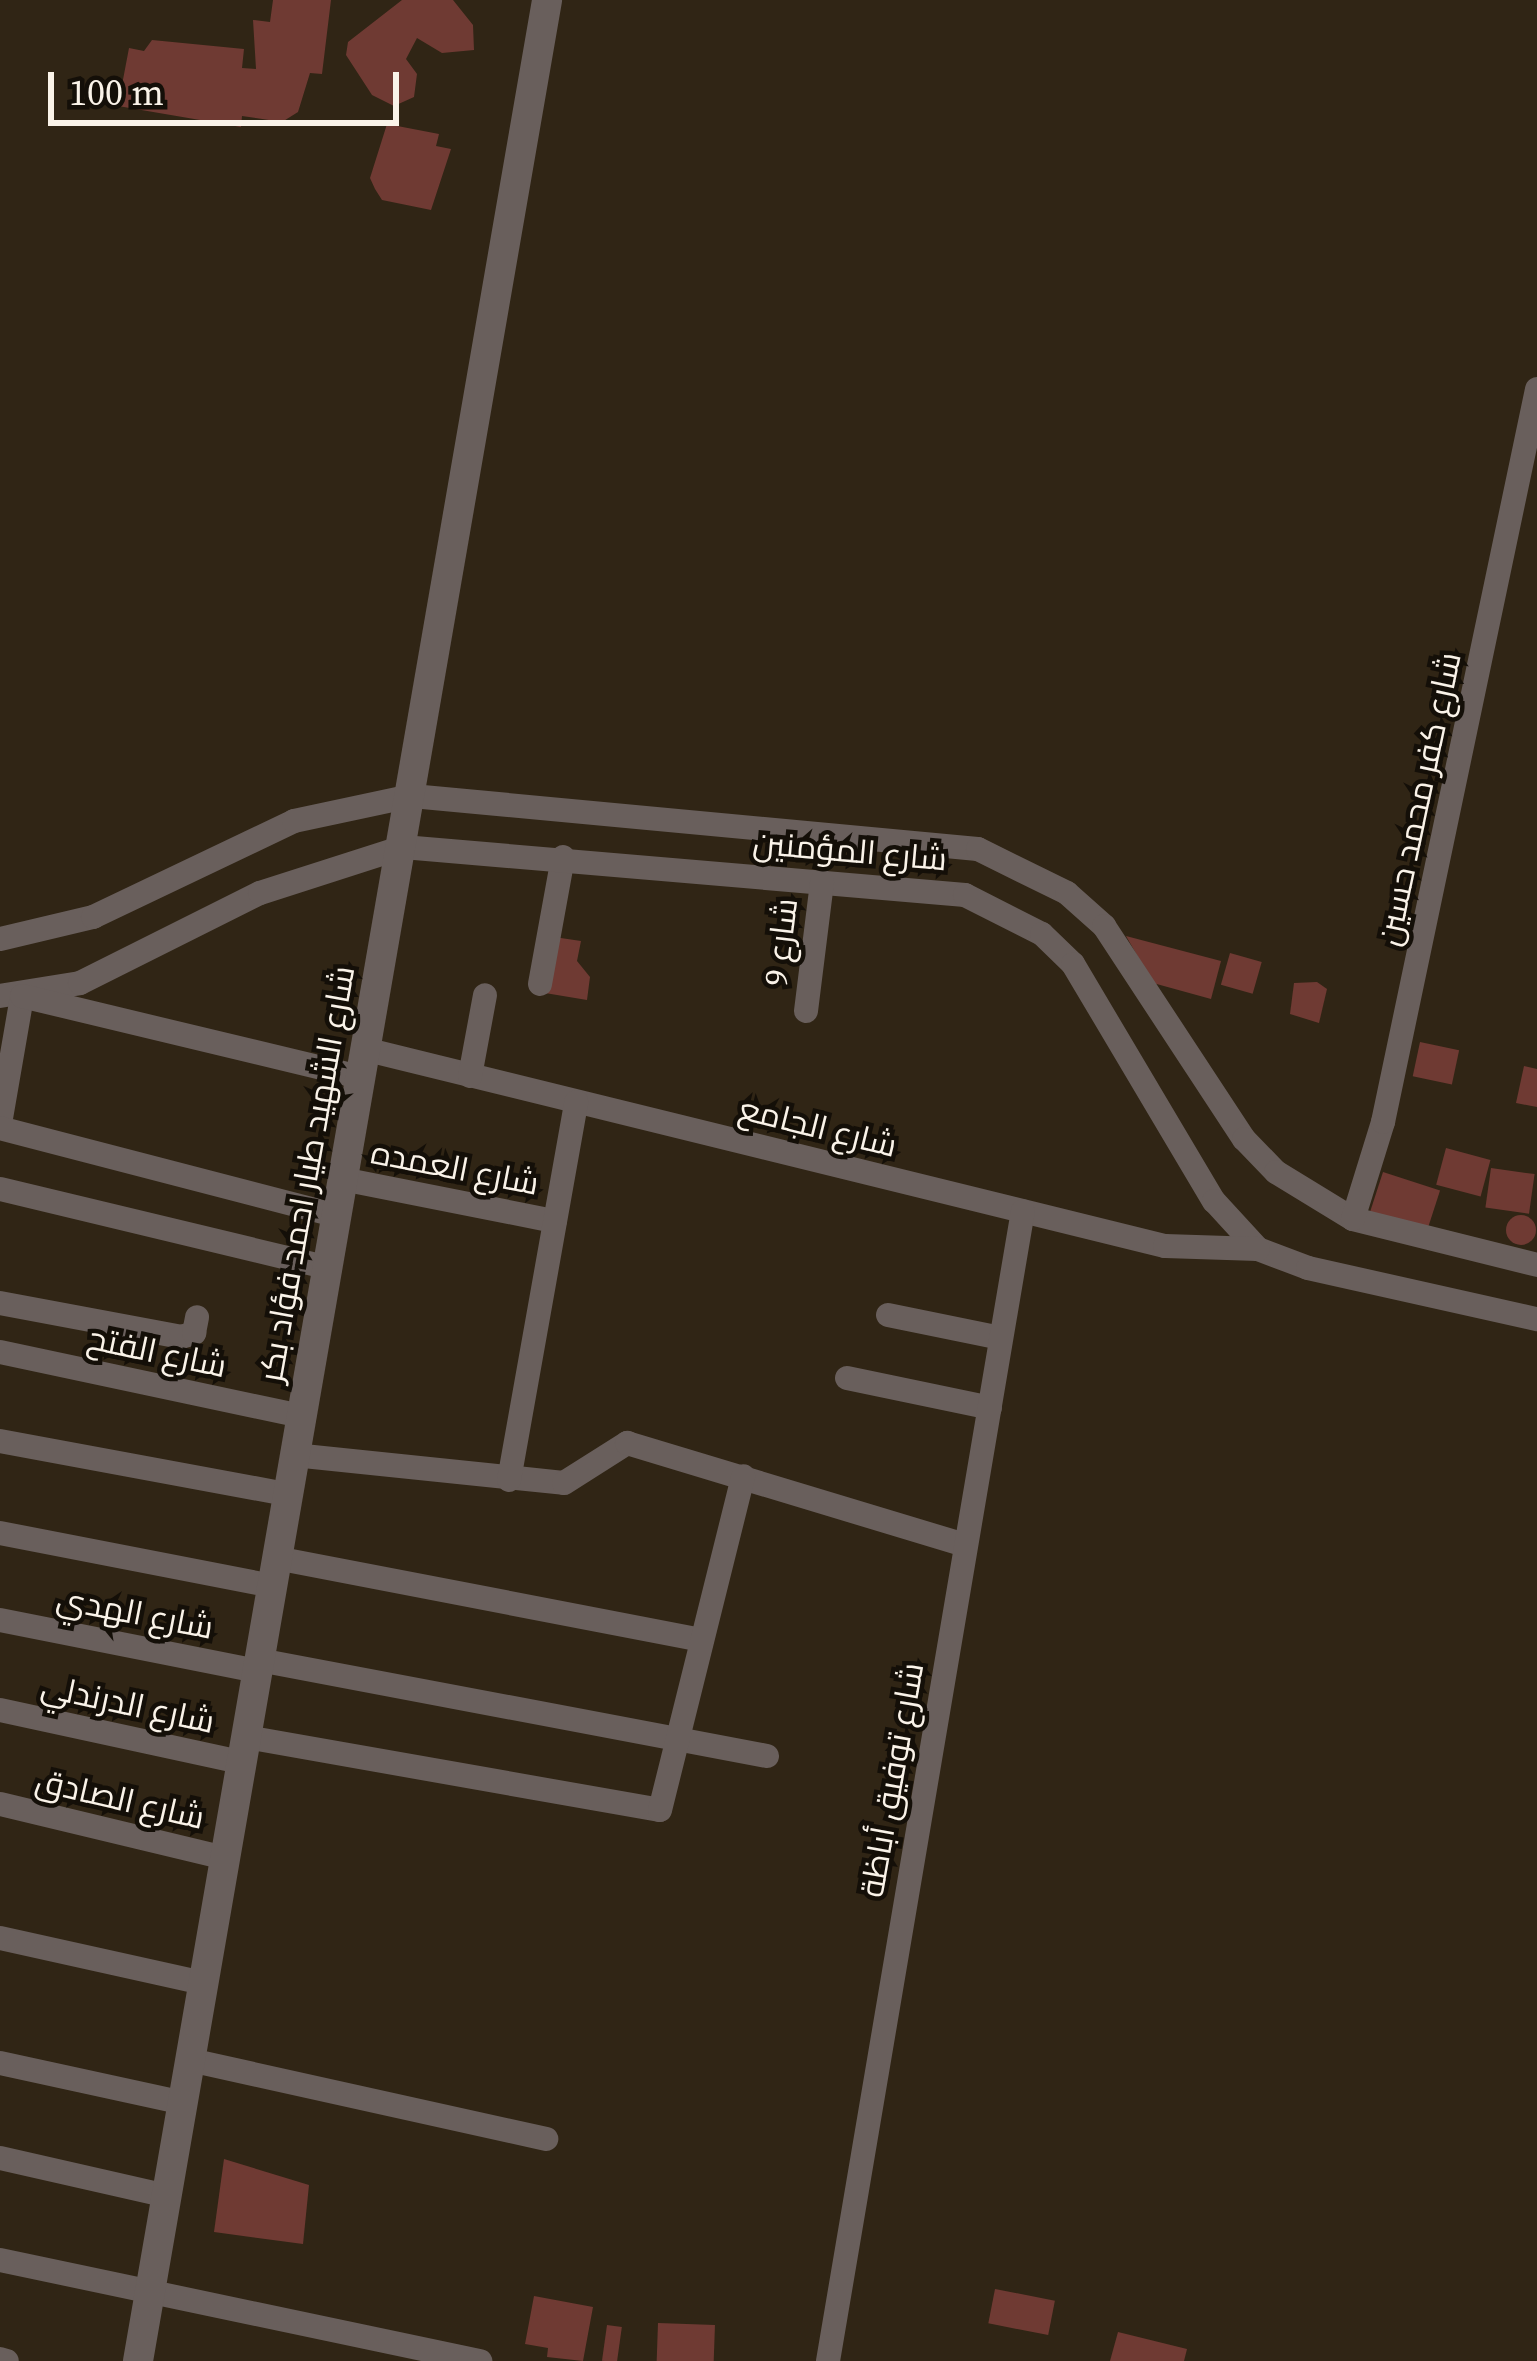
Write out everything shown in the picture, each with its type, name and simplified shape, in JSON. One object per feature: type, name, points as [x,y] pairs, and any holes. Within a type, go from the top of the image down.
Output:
[{"type":"street","name":"شارع الشهيد طيار احمد فؤاد بكر","points":[[138,2361],[547,0]]},
{"type":"street","name":"شارع كفر محمد حسين","points":[[1353,1219],[1383,1122],[1537,388]]},
{"type":"street","name":"شارع المؤمنين","points":[[0,939],[93,917],[294,821],[412,796],[978,849],[1025,867],[1104,926],[1244,1139],[1294,1185],[1353,1219],[1537,1265]]},
{"type":"street","name":"شارع المؤمنين","points":[[11,996],[80,983],[311,872],[403,847],[563,857],[964,895],[1042,934],[1099,999],[1214,1201],[1258,1249],[1308,1268],[1537,1319]]},
{"type":"street","points":[[540,984],[563,857]]},
{"type":"street","name":"شارع 9","points":[[806,1011],[822,882]]},
{"type":"street","points":[[470,1076],[485,995]]},
{"type":"street","points":[[11,996],[0,1126],[335,1215]]},
{"type":"street","name":"شارع الجامع","points":[[11,996],[362,1063],[470,1076],[1165,1246],[1258,1249]]},
{"type":"street","points":[[508,1480],[576,1102]]},
{"type":"street","name":"شارع العمده","points":[[342,1180],[555,1220]]},
{"type":"street","points":[[0,1189],[326,1268]]},
{"type":"street","name":"شارع توفيق أباظة","points":[[828,2361],[1023,1211]]},
{"type":"street","points":[[0,1303],[181,1337],[194,1333],[196,1317]]},
{"type":"street","points":[[888,1315],[1001,1338]]},
{"type":"street","name":"شارع الفتح","points":[[0,1352],[301,1416]]},
{"type":"street","points":[[847,1378],[990,1408]]},
{"type":"street","points":[[0,1441],[287,1494]]},
{"type":"street","points":[[294,1455],[564,1483],[627,1443],[965,1545]]},
{"type":"street","points":[[672,1739],[743,1476]]},
{"type":"street","points":[[0,1533],[700,1640]]},
{"type":"street","name":"شارع الهدي","points":[[0,1620],[767,1756]]},
{"type":"street","name":"شارع الدرندلي","points":[[0,1710],[653,1813],[663,1806],[672,1739]]},
{"type":"street","name":"شارع الصادق","points":[[0,1804],[225,1858]]},
{"type":"street","points":[[0,1938],[203,1984]]},
{"type":"street","points":[[190,2060],[546,2139]]},
{"type":"street","points":[[0,2063],[183,2103]]},
{"type":"street","points":[[0,2158],[167,2196]]},
{"type":"street","points":[[0,2260],[480,2361]]},
{"type":"building","points":[[273,0],[331,0],[322,74],[310,73],[298,112],[282,122],[242,116],[241,127],[118,106],[129,48],[144,51],[152,40],[244,49],[242,68],[256,69],[253,20],[270,22]]},
{"type":"building","points":[[402,0],[453,0],[473,25],[474,50],[442,53],[417,38],[406,59],[417,74],[414,97],[394,106],[372,95],[346,55],[348,42]]},
{"type":"building","points":[[387,124],[439,134],[436,146],[451,149],[431,210],[382,200],[375,189],[370,178]]},
{"type":"building","points":[[1126,936],[1221,961],[1211,999],[1153,983]]},
{"type":"building","points":[[554,937],[581,941],[577,961],[590,977],[587,1000],[545,993]]},
{"type":"building","points":[[1230,953],[1262,962],[1253,994],[1221,985]]},
{"type":"building","points":[[1317,982],[1327,989],[1319,1023],[1290,1014],[1294,983]]},
{"type":"building","points":[[1420,1042],[1459,1050],[1452,1085],[1413,1076]]},
{"type":"building","points":[[1524,1066],[1537,1069],[1537,1107],[1516,1103]]},
{"type":"building","points":[[1446,1148],[1490,1160],[1481,1197],[1436,1185]]},
{"type":"building","points":[[1491,1168],[1535,1174],[1529,1214],[1485,1208]]},
{"type":"building","points":[[1383,1172],[1440,1191],[1426,1235],[1368,1217]]},
{"type":"building","points":[[1521,1215],[1532,1219],[1536,1230],[1532,1241],[1521,1245],[1510,1241],[1506,1230],[1510,1219]]},
{"type":"building","points":[[224,2159],[309,2185],[303,2244],[214,2232]]},
{"type":"building","points":[[995,2289],[1055,2301],[1048,2335],[988,2323]]},
{"type":"building","points":[[534,2296],[593,2307],[583,2361],[547,2357],[548,2348],[525,2344]]},
{"type":"building","points":[[658,2323],[715,2325],[714,2361],[657,2361]]},
{"type":"building","points":[[607,2325],[622,2327],[617,2361],[602,2361]]},
{"type":"building","points":[[1118,2332],[1187,2349],[1184,2361],[1110,2361]]}]
